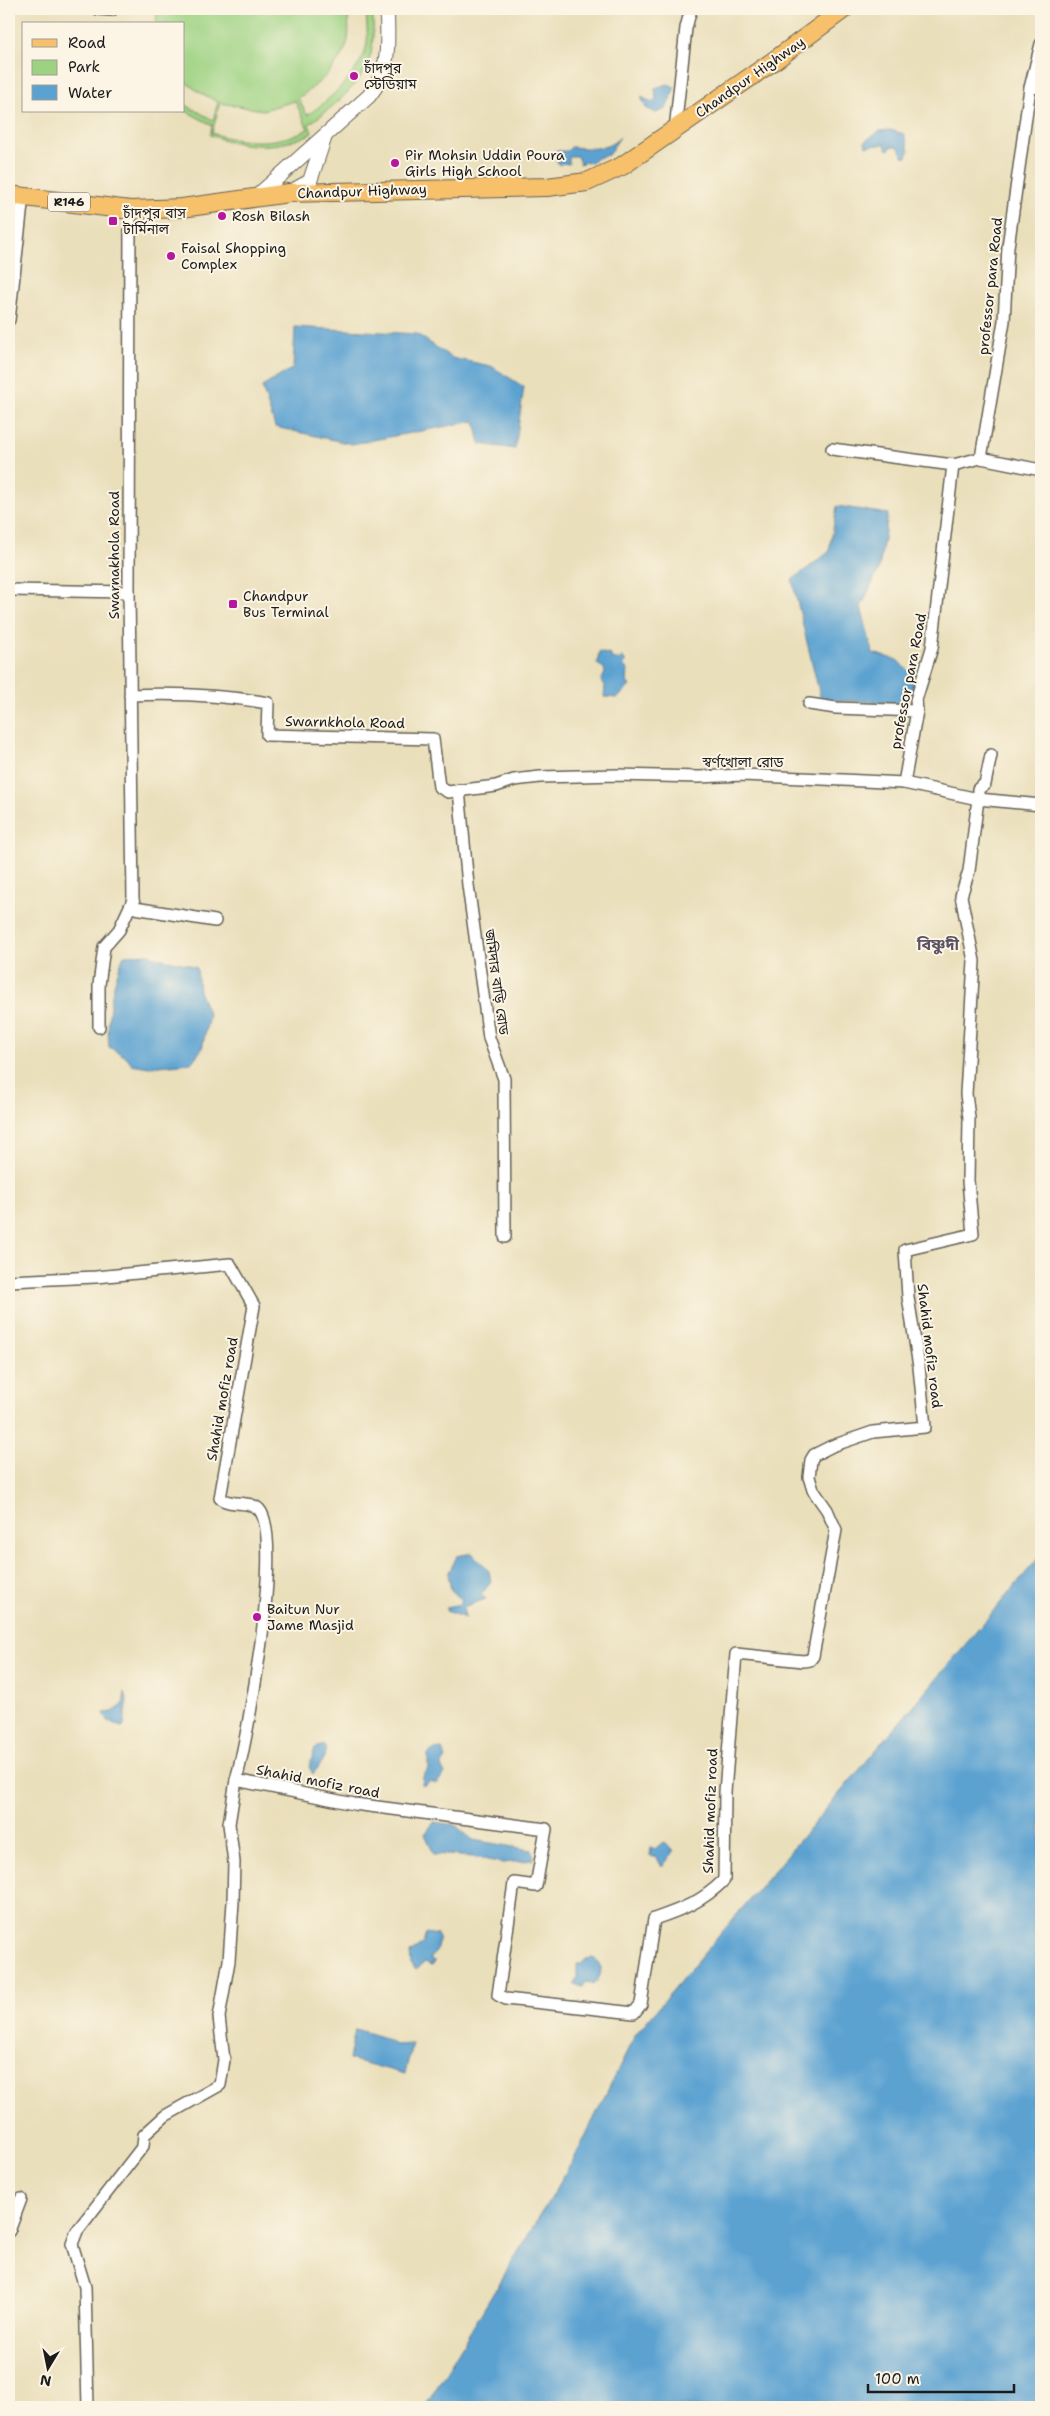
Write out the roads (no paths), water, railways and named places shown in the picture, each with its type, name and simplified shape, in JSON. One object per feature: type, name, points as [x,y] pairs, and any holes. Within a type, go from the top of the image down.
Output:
[{"type":"main road","name":"Chandpur Highway","points":[[16,196],[130,210],[182,208],[289,194],[547,187],[587,182],[622,166],[844,9]]},
{"type":"street","points":[[98,9],[112,10]]},
{"type":"street","points":[[256,197],[370,96],[379,84],[385,70],[387,55],[387,9]]},
{"type":"street","points":[[674,130],[686,28],[691,9]]},
{"type":"street","name":"professor para Road","points":[[981,458],[1004,321],[1008,247],[1036,88],[1041,44]]},
{"type":"street","points":[[289,194],[310,180],[325,136]]},
{"type":"street","points":[[9,320],[16,196]]},
{"type":"street","name":"Swarnakhola Road","points":[[130,210],[129,592],[133,900]]},
{"type":"street","points":[[832,450],[953,465],[981,458],[1041,470]]},
{"type":"street","name":"professor para Road","points":[[904,784],[916,711],[916,700],[932,648],[953,465]]},
{"type":"street","points":[[9,590],[129,592]]},
{"type":"street","name":"Swarnkhola Road","points":[[130,695],[176,693],[239,698],[268,703],[267,735],[433,739],[439,787],[448,792],[459,790]]},
{"type":"street","points":[[809,704],[836,708],[916,711]]},
{"type":"street","points":[[978,799],[978,789],[986,784],[991,755]]},
{"type":"street","name":"স্বর্ণখোলা রোড","points":[[459,790],[496,786],[514,780],[540,776],[699,777],[744,775],[904,784],[978,799],[1041,805]]},
{"type":"street","name":"জমিদার বাড়ি রোড","points":[[459,790],[468,885],[489,1038],[504,1079],[505,1237]]},
{"type":"street","name":"Shahid mofiz road","points":[[9,1282],[96,1277],[230,1264],[254,1306],[220,1498],[224,1502],[254,1506],[261,1512],[266,1530],[268,1567],[256,1679],[236,1780],[322,1798],[399,1811],[546,1829],[536,1886],[514,1883],[498,1995],[506,1999],[634,2013],[641,2004],[654,1919],[688,1908],[724,1880],[725,1792],[736,1654],[803,1661],[810,1660],[814,1656],[836,1530],[813,1490],[809,1477],[811,1460],[814,1455],[832,1446],[873,1432],[925,1427],[919,1367],[908,1297],[905,1250],[973,1234],[968,1181],[970,1118],[966,1094],[974,961],[961,896],[969,871],[978,799]]},
{"type":"street","points":[[133,900],[135,908],[215,921]]},
{"type":"street","points":[[99,1027],[99,985],[104,947],[119,930],[133,900]]},
{"type":"street","points":[[88,2407],[85,2287],[72,2244],[77,2231],[143,2146],[144,2135],[165,2116],[220,2085],[224,2060],[219,2017],[229,1961],[233,1902],[234,1862],[229,1824],[236,1780]]},
{"type":"street","points":[[9,2231],[21,2199]]},
{"type":"water","points":[[668,84],[675,87],[666,109],[656,113],[646,108],[641,97],[652,102],[656,100],[655,88]]},
{"type":"water","points":[[890,130],[904,134],[909,151],[907,157],[902,156],[899,147],[891,146],[887,150],[884,143],[866,146],[865,141],[880,131]]},
{"type":"water","points":[[620,137],[608,155],[597,158],[590,163],[580,164],[577,156],[569,156],[569,164],[562,163],[559,165],[556,159],[555,151],[567,151],[571,147],[603,147],[615,142]]},
{"type":"water","points":[[295,327],[417,334],[452,358],[491,366],[524,387],[515,449],[480,444],[475,421],[352,444],[275,427],[262,387],[293,368]]},
{"type":"water","points":[[837,506],[888,514],[879,569],[861,607],[873,653],[897,660],[917,678],[907,703],[821,700],[792,580],[829,552]]},
{"type":"water","points":[[599,652],[611,655],[611,658],[619,660],[623,657],[626,662],[623,665],[628,670],[627,682],[630,686],[618,698],[604,697],[605,685],[601,681],[605,673],[604,668],[597,664]]},
{"type":"water","points":[[149,954],[197,968],[199,991],[209,1015],[202,1049],[191,1063],[149,1067],[131,1064],[128,1058],[109,1047],[108,1024],[111,1000],[116,977],[124,955]]},
{"type":"water","points":[[472,1553],[489,1571],[491,1582],[481,1595],[486,1599],[463,1607],[465,1618],[446,1611],[447,1607],[460,1604],[462,1600],[451,1590],[448,1574],[457,1556]]},
{"type":"water","points":[[1041,1555],[1041,2407],[425,2407],[575,2157],[635,2035]]},
{"type":"water","points":[[125,1692],[127,1700],[124,1726],[121,1727],[107,1720],[104,1713],[113,1712],[123,1705]]},
{"type":"water","points":[[324,1745],[326,1748],[323,1761],[313,1774],[309,1767],[315,1748]]},
{"type":"water","points":[[442,1749],[446,1758],[441,1766],[445,1774],[437,1783],[429,1781],[426,1785],[422,1785],[423,1777],[428,1769],[428,1754],[433,1750]]},
{"type":"water","points":[[434,1822],[455,1825],[473,1840],[531,1850],[534,1856],[533,1860],[503,1863],[473,1857],[434,1854],[425,1834]]},
{"type":"water","points":[[663,1842],[673,1850],[673,1853],[662,1867],[657,1858],[650,1856],[651,1847],[655,1849]]},
{"type":"water","points":[[426,1933],[437,1935],[439,1938],[436,1952],[431,1957],[431,1960],[435,1961],[431,1965],[425,1962],[416,1970],[411,1964],[410,1953],[423,1944]]},
{"type":"water","points":[[594,1958],[601,1967],[598,1980],[592,1985],[586,1982],[583,1987],[574,1984],[577,1978],[577,1964],[581,1964],[586,1959]]},
{"type":"water","points":[[355,2029],[382,2037],[395,2045],[412,2044],[405,2074],[349,2059]]},
{"type":"place","name":"চাঁদপুর স্টেডিয়াম","points":[[354,76]]},
{"type":"place","name":"Pir Mohsin Uddin Poura Girls High School","points":[[395,163]]},
{"type":"place","name":"Rosh Bilash","points":[[222,216]]},
{"type":"place","name":"চাঁদপুর বাস টার্মিনাল","points":[[113,221]]},
{"type":"place","name":"Faisal Shopping Complex","points":[[171,256]]},
{"type":"place","name":"Chandpur Bus Terminal","points":[[233,604]]},
{"type":"place","name":"Baitun Nur Jame Masjid","points":[[257,1617]]},
{"type":"district","name":"বিষ্ণুদী","points":[[938,944]]}]
